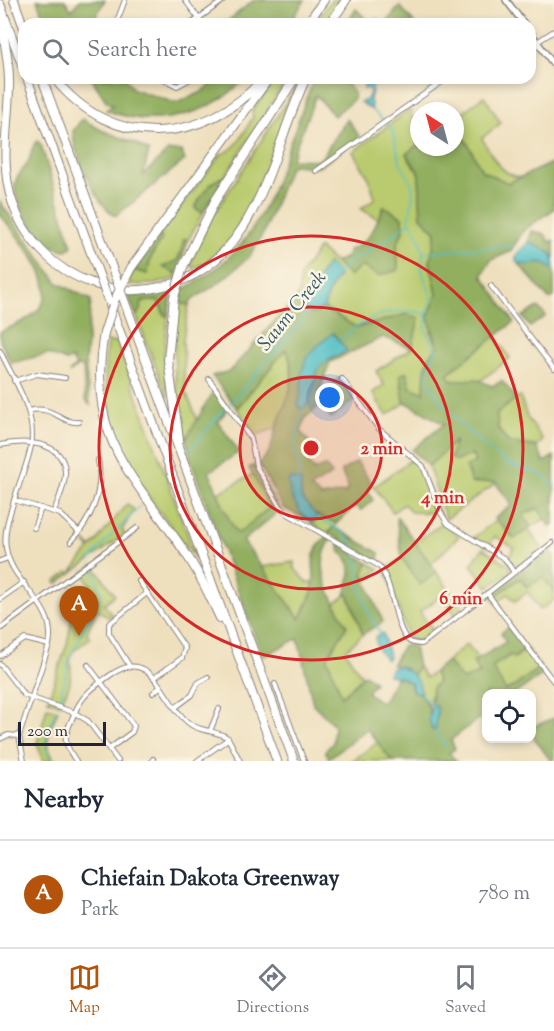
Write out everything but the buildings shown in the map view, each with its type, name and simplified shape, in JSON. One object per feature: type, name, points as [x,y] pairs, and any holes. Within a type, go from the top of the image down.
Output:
[{"type":"highway","points":[[14,0],[21,18]]},
{"type":"highway","points":[[311,18],[324,0]]},
{"type":"highway","points":[[334,18],[347,0]]},
{"type":"highway","points":[[339,18],[347,0]]},
{"type":"highway","points":[[0,4],[18,54]]},
{"type":"highway","points":[[0,15],[9,74],[6,168],[14,206],[34,242],[54,262],[77,277],[112,288],[140,290],[172,284],[203,270],[229,248],[251,216],[304,84]]},
{"type":"highway","points":[[29,84],[277,761]]},
{"type":"highway","points":[[44,84],[294,761]]},
{"type":"highway","points":[[59,84],[73,99],[99,117],[124,126],[153,131],[183,129],[211,120],[239,102],[258,84]]},
{"type":"highway","points":[[242,663],[196,571],[132,481],[113,444],[105,420],[100,388],[104,333],[115,299],[131,268],[265,84]]},
{"type":"highway","points":[[183,462],[168,374],[169,334],[174,297],[183,267],[215,201],[291,84]]},
{"type":"main road","points":[[506,0],[519,18]]},
{"type":"main road","points":[[537,42],[554,65]]},
{"type":"street","points":[[118,18],[125,0]]},
{"type":"street","points":[[185,0],[198,18]]},
{"type":"street","points":[[200,18],[224,0]]},
{"type":"street","points":[[537,42],[554,31]]},
{"type":"street","points":[[316,171],[439,84]]},
{"type":"street","points":[[491,286],[554,369]]},
{"type":"street","points":[[0,351],[28,411],[31,442],[3,533],[8,558],[38,601],[50,623],[49,645],[19,736],[24,761]]},
{"type":"street","points":[[14,381],[37,374],[65,378]]},
{"type":"street","points":[[209,379],[252,438],[254,461],[279,505],[288,514],[379,566],[386,574],[402,630],[407,640],[413,644],[423,644],[513,571],[552,543]]},
{"type":"street","points":[[342,379],[379,429],[423,466],[441,513],[448,524],[506,559],[513,571]]},
{"type":"street","points":[[28,411],[48,410],[73,423],[79,422]]},
{"type":"street","points":[[0,445],[16,441],[47,446],[63,462],[65,474],[54,512]]},
{"type":"street","points":[[71,542],[80,533],[93,511],[99,460]]},
{"type":"street","points":[[14,500],[54,512],[80,533]]},
{"type":"street","points":[[34,528],[41,508]]},
{"type":"street","points":[[0,629],[137,528]]},
{"type":"street","points":[[0,561],[8,558]]},
{"type":"street","points":[[139,581],[185,648],[182,658],[154,678]]},
{"type":"street","points":[[0,599],[24,582]]},
{"type":"street","points":[[129,666],[109,633],[108,627],[112,619],[147,593]]},
{"type":"street","points":[[487,593],[554,682]]},
{"type":"street","points":[[0,656],[25,639],[49,645]]},
{"type":"street","points":[[0,664],[20,692],[75,713],[88,721],[117,761]]},
{"type":"street","points":[[88,664],[134,729],[109,749]]},
{"type":"street","points":[[76,761],[64,742],[84,695],[101,681],[129,666],[144,669],[154,678],[189,724],[228,738],[240,761]]},
{"type":"street","points":[[176,708],[192,695],[198,683],[208,677]]},
{"type":"street","points":[[274,684],[304,761]]},
{"type":"street","points":[[153,693],[160,687]]},
{"type":"street","points":[[210,731],[219,709]]},
{"type":"street","points":[[0,739],[8,735],[19,736]]},
{"type":"street","points":[[197,761],[228,738]]},
{"type":"green space","points":[[37,0],[65,0],[71,10],[80,0],[105,0],[95,18],[44,18]]},
{"type":"green space","points":[[254,0],[305,0],[293,18],[232,18]]},
{"type":"green space","points":[[331,0],[340,0],[328,18],[319,18]]},
{"type":"green space","points":[[400,6],[410,18],[390,18]]},
{"type":"green space","points":[[356,9],[365,18],[351,18]]},
{"type":"green space","points":[[95,84],[129,84],[133,89],[176,103],[200,93],[212,84],[240,84],[216,102],[199,110],[162,119],[125,116],[106,110],[113,105],[107,102]]},
{"type":"green space","points":[[272,84],[284,84],[225,176],[210,185],[200,198],[195,208],[203,213],[188,240],[185,239],[178,260],[163,267],[177,274],[176,278],[155,284],[127,285],[134,270],[147,274],[150,259],[162,238],[159,235],[221,154],[232,149],[240,139],[253,117],[252,111]]},
{"type":"green space","points":[[300,84],[255,195],[232,239],[205,264],[194,268],[190,264],[208,223]]},
{"type":"green space","points":[[312,84],[347,84],[354,93],[354,99],[334,116],[316,95],[291,159],[320,160],[347,119],[360,137],[319,167],[293,165],[289,168],[264,232],[249,257],[220,282],[192,300],[189,305],[179,303],[180,291],[206,276],[227,259],[258,220],[279,174]]},
{"type":"green space","points":[[484,96],[501,123],[482,138],[502,168],[513,176],[520,177],[508,183],[482,171],[464,139],[464,111]]},
{"type":"green space","points":[[410,109],[410,151],[406,154],[419,173],[421,217],[437,232],[430,262],[437,294],[431,332],[438,347],[424,394],[410,387],[406,402],[387,415],[372,393],[384,385],[376,371],[412,348],[418,318],[364,324],[357,328],[324,308],[328,293],[339,275],[323,269],[305,299],[305,310],[293,301],[299,294],[300,275],[319,248],[349,276],[362,266],[398,269],[397,245],[404,228],[384,206],[378,219],[361,209],[375,198],[369,178],[353,152]]},
{"type":"green space","points":[[82,119],[149,151],[143,175],[168,151],[181,151],[185,160],[117,215],[114,215],[100,200],[81,164],[73,131]]},
{"type":"green space","points":[[464,139],[482,171],[508,183],[554,162],[554,209],[524,230],[510,252],[491,260],[482,275],[514,322],[447,374],[452,381],[476,379],[492,386],[502,381],[516,398],[497,414],[498,429],[508,442],[537,447],[544,462],[554,456],[554,524],[550,526],[538,508],[523,515],[531,527],[514,539],[495,518],[512,505],[495,482],[471,483],[466,467],[475,462],[472,454],[457,461],[450,458],[455,441],[429,466],[412,450],[444,424],[404,401],[400,375],[407,372],[410,387],[424,393],[427,362],[438,347],[428,317],[437,294],[430,262],[436,232],[421,217],[419,173],[406,154],[410,151],[410,156],[464,156]]},
{"type":"green space","points":[[37,141],[41,145],[72,246],[67,250],[58,248],[40,236],[19,205],[15,185]]},
{"type":"green space","points":[[225,176],[203,213],[195,208],[207,189]]},
{"type":"green space","points":[[0,202],[58,283],[91,300],[85,362],[90,405],[85,399],[83,367],[78,366],[69,373],[76,366],[72,359],[66,361],[48,354],[11,363],[0,341],[0,332],[37,311],[44,300],[45,288],[35,261],[0,214]]},
{"type":"green space","points":[[384,206],[402,217],[404,228],[397,245],[398,270],[379,276],[362,266],[349,276],[335,262],[347,257],[349,250],[367,238]]},
{"type":"green space","points":[[532,231],[545,234],[549,242],[554,240],[554,257],[548,251],[528,242]]},
{"type":"green space","points":[[159,235],[162,238],[151,259],[148,274],[134,270]]},
{"type":"green space","points":[[184,239],[188,240],[177,274],[163,267],[178,260]]},
{"type":"green space","points":[[542,262],[554,270],[554,297],[549,299],[519,264]]},
{"type":"green space","points":[[173,289],[168,316],[165,315],[158,300],[142,302],[139,313],[136,315],[128,296]]},
{"type":"green space","points":[[158,300],[164,315],[168,316],[164,356],[168,399],[136,315],[139,313],[142,302]]},
{"type":"green space","points":[[293,301],[312,314],[324,308],[357,328],[406,314],[419,318],[412,348],[383,337],[330,362],[320,390],[319,406],[305,418],[301,432],[316,450],[306,460],[314,470],[325,466],[332,474],[311,488],[321,497],[346,492],[348,487],[341,471],[357,462],[372,484],[368,490],[373,500],[361,510],[355,506],[337,523],[309,510],[302,500],[298,480],[302,514],[312,522],[283,508],[259,464],[270,450],[290,389],[292,371],[286,349],[237,408],[212,376],[230,371]]},
{"type":"green space","points":[[179,303],[189,305],[183,339],[185,390],[198,421],[186,439],[179,404],[174,355]]},
{"type":"green space","points":[[538,307],[546,316],[530,327],[522,317]]},
{"type":"green space","points":[[495,336],[510,358],[480,381],[452,381],[447,374]]},
{"type":"green space","points":[[107,342],[117,342],[197,560],[141,485],[115,435],[108,407],[105,377]]},
{"type":"green space","points":[[286,348],[290,359],[291,379],[285,408],[277,428],[254,436],[249,433],[252,430],[237,408]]},
{"type":"green space","points":[[339,378],[355,399],[331,418],[325,410],[331,405],[321,393]]},
{"type":"green space","points":[[214,390],[228,408],[218,422],[239,452],[209,472],[225,512],[238,534],[270,507],[249,468],[254,465],[280,510],[243,541],[300,619],[312,591],[314,556],[326,537],[331,540],[325,550],[323,561],[326,583],[347,626],[327,658],[342,696],[365,674],[375,682],[367,692],[382,703],[396,678],[400,677],[412,684],[411,687],[419,693],[429,707],[431,728],[436,728],[437,706],[432,705],[432,688],[438,682],[434,672],[447,661],[463,680],[480,673],[473,662],[506,642],[501,633],[509,627],[525,649],[514,658],[510,655],[492,667],[504,689],[482,689],[482,716],[451,740],[455,749],[449,753],[456,761],[392,761],[367,729],[329,758],[325,751],[333,743],[334,725],[313,704],[298,638],[264,656],[261,653],[191,462],[186,439]]},
{"type":"green space","points":[[520,396],[527,417],[543,440],[537,447],[508,442],[498,429],[497,414]]},
{"type":"green space","points":[[456,440],[496,483],[446,519],[428,465]]},
{"type":"green space","points":[[412,459],[420,469],[439,513],[411,512],[404,504],[393,512],[374,487]]},
{"type":"green space","points":[[253,474],[270,507],[238,534],[225,516],[218,493]]},
{"type":"green space","points":[[127,504],[134,510],[122,530],[125,534],[57,584],[55,582],[68,572],[70,574],[90,549],[81,537],[91,548]]},
{"type":"green space","points":[[538,507],[545,519],[531,527],[522,515]]},
{"type":"green space","points":[[317,516],[337,523],[328,533],[311,524]]},
{"type":"green space","points":[[396,516],[437,572],[420,585],[402,558]]},
{"type":"green space","points":[[497,520],[514,539],[528,529],[542,548],[516,567],[508,558],[514,548],[495,536],[488,547],[473,538]]},
{"type":"green space","points":[[442,523],[459,536],[431,564],[415,543]]},
{"type":"green space","points":[[334,527],[379,553],[379,562],[328,533]]},
{"type":"green space","points":[[339,544],[368,563],[363,574],[383,622],[363,634],[348,594],[345,595],[350,566],[339,550]]},
{"type":"green space","points":[[483,548],[509,565],[511,572],[488,587],[471,565]]},
{"type":"green space","points":[[549,549],[554,555],[554,592],[543,577],[527,588],[520,578],[498,594],[495,590]]},
{"type":"green space","points":[[402,558],[420,585],[436,572],[464,609],[456,615],[441,596],[420,612],[434,632],[423,641],[414,641],[408,636],[386,570]]},
{"type":"green space","points":[[294,562],[294,568],[308,583],[313,582],[314,587],[300,620],[262,567]]},
{"type":"green space","points":[[368,563],[379,569],[367,580],[363,573]]},
{"type":"green space","points":[[93,565],[115,595],[104,604],[112,615],[109,618],[97,609],[87,633],[90,638],[71,654],[69,685],[60,704],[48,700],[67,644],[73,613],[84,606],[83,590],[91,584],[82,573]]},
{"type":"green space","points":[[543,576],[554,592],[554,600],[540,610],[528,592],[515,601],[508,594],[496,603],[490,594],[495,590],[499,594],[520,578]]},
{"type":"green space","points":[[348,594],[363,634],[345,651],[362,677],[342,697],[327,658],[346,626],[335,603]]},
{"type":"green space","points":[[467,644],[478,659],[474,662],[480,673],[463,680],[447,661]]},
{"type":"green space","points":[[403,645],[414,647],[418,667],[413,675],[403,667],[392,665]]},
{"type":"green space","points":[[527,649],[540,667],[514,687],[504,689],[492,667],[511,655],[514,658]]},
{"type":"green space","points":[[418,667],[426,678],[434,672],[438,682],[432,688],[429,707],[419,693],[413,675]]},
{"type":"green space","points":[[540,667],[543,674],[522,689],[508,689]]},
{"type":"green space","points":[[47,707],[58,710],[48,742],[55,761],[43,761],[37,743]]},
{"type":"green space","points":[[554,718],[554,759],[551,761],[536,740],[536,725]]},
{"type":"green space","points":[[378,742],[392,761],[352,761]]},
{"type":"water","points":[[364,84],[374,84],[370,100],[372,110],[360,102],[367,100],[370,92],[369,88],[364,89]]},
{"type":"water","points":[[529,242],[553,256],[554,270],[542,262],[528,265],[516,262],[516,255]]},
{"type":"water","points":[[328,263],[339,275],[328,293],[324,308],[312,314],[305,310],[303,303]]},
{"type":"water","points":[[333,333],[347,351],[319,368],[306,407],[300,409],[298,404],[305,362],[312,351]]},
{"type":"water","points":[[291,479],[301,481],[301,498],[317,516],[314,522],[304,516],[296,506],[289,487],[288,481]]},
{"type":"water","points":[[383,633],[389,657],[386,660],[377,648],[375,637]]},
{"type":"water","points":[[399,666],[414,676],[421,688],[421,693],[412,691],[412,684],[400,677],[388,675],[390,669]]},
{"type":"water","points":[[432,705],[437,706],[436,728],[433,731],[429,720]]},
{"type":"waterway","name":"Saum Creek","points":[[372,110],[392,129],[400,162],[412,184],[413,196],[409,219],[419,237],[423,252],[422,272],[432,297],[426,317],[426,331],[436,351],[428,370],[432,386],[450,412],[476,439],[511,465],[538,473],[554,487]]},
{"type":"waterway","name":"Saum Creek","points":[[338,274],[353,259],[380,244],[409,223]]},
{"type":"waterway","points":[[424,252],[515,246]]},
{"type":"waterway","name":"Saum Creek","points":[[230,404],[302,321],[308,309]]},
{"type":"waterway","points":[[341,339],[360,325],[380,315],[403,311],[426,314]]},
{"type":"waterway","name":"Saum Creek","points":[[190,450],[226,407]]},
{"type":"waterway","points":[[298,481],[300,461],[294,447],[304,408]]},
{"type":"waterway","name":"Saum Creek","points":[[90,561],[101,546],[140,506]]},
{"type":"waterway","points":[[315,517],[342,531],[355,548]]},
{"type":"waterway","points":[[357,555],[360,587],[370,616],[381,635]]},
{"type":"waterway","name":"Saum Creek","points":[[59,705],[70,657],[102,594],[92,566]]},
{"type":"waterway","points":[[421,694],[432,705]]},
{"type":"waterway","name":"Saum Creek","points":[[52,761],[45,741],[57,710]]},
{"type":"waterway","points":[[435,731],[447,747]]},
{"type":"place","name":"Chiefain Dakota Greenway","points":[[79,636]]}]
